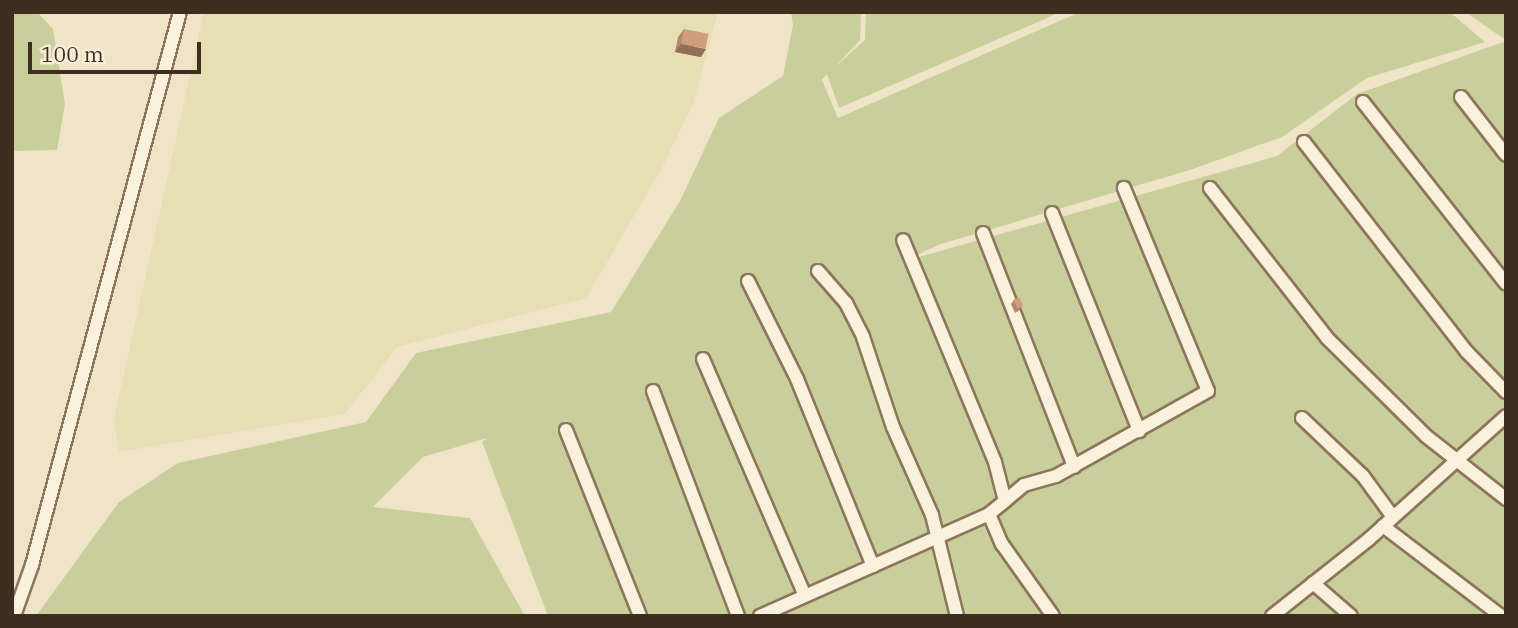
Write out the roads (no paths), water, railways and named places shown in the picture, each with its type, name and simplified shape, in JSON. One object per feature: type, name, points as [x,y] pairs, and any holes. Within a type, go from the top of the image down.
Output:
[{"type":"street","points":[[14,616],[32,565],[180,12]]},
{"type":"street","points":[[1461,97],[1506,155]]},
{"type":"street","points":[[1363,102],[1506,284]]},
{"type":"street","points":[[1304,142],[1467,352],[1506,392]]},
{"type":"street","points":[[760,616],[804,594],[989,514],[1024,485],[1074,467],[1208,391],[1124,188]]},
{"type":"street","points":[[1210,188],[1327,338],[1455,460],[1506,499]]},
{"type":"street","points":[[1052,213],[1139,431]]},
{"type":"street","points":[[983,233],[1074,467]]},
{"type":"street","points":[[903,240],[995,462],[1005,501]]},
{"type":"street","points":[[818,271],[846,303],[863,337],[893,427],[937,536],[957,616]]},
{"type":"street","points":[[748,281],[797,379],[873,566]]},
{"type":"street","points":[[703,359],[804,594]]},
{"type":"street","points":[[653,391],[738,616]]},
{"type":"street","points":[[1272,616],[1388,522],[1506,416]]},
{"type":"street","points":[[1302,418],[1363,476],[1388,522],[1501,616]]},
{"type":"street","points":[[566,430],[640,616]]},
{"type":"street","points":[[989,514],[1002,544],[1053,616]]},
{"type":"street","points":[[1312,583],[1351,616]]}]
